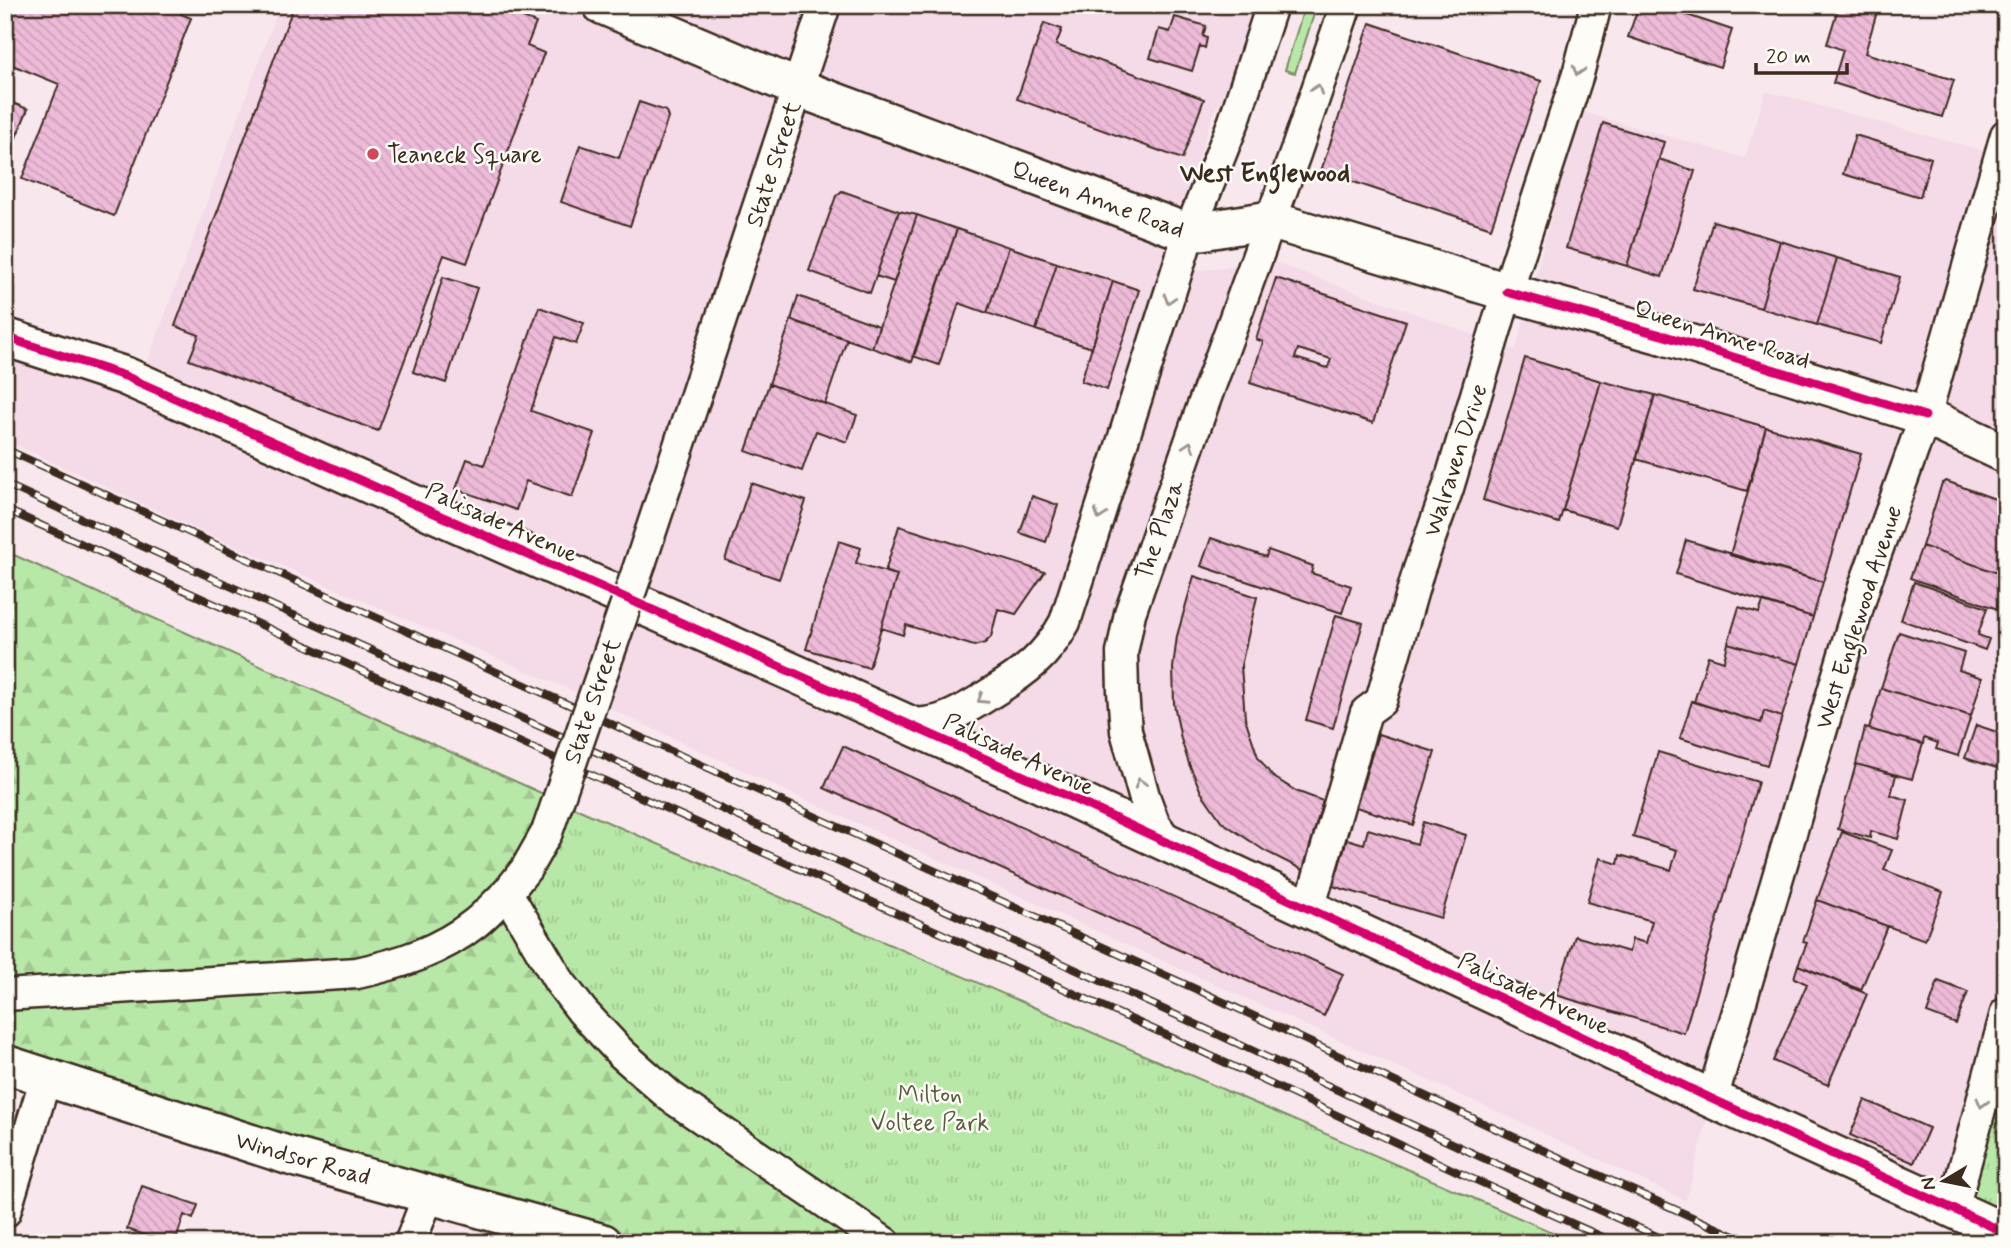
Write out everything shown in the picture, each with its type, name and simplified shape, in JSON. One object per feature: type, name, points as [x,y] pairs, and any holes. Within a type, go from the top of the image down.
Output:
[{"type":"street","name":"Queen Anne Road","points":[[602,5],[798,88],[1189,233],[1270,220],[1507,292],[1665,336],[1925,416],[2006,454]]},
{"type":"street","name":"State Street","points":[[5,995],[358,973],[399,964],[438,948],[474,925],[507,893],[526,869],[547,832],[641,562],[825,5]]},
{"type":"street","points":[[911,725],[942,720],[969,708],[1021,674],[1056,640],[1065,622],[1189,233],[1234,121],[1272,5]]},
{"type":"street","name":"The Plaza","points":[[1169,844],[1154,823],[1133,762],[1125,718],[1122,653],[1130,613],[1346,5]]},
{"type":"street","name":"Walraven Drive","points":[[1309,909],[1366,712],[1381,701],[1419,569],[1448,488],[1507,292],[1578,74],[1596,5]]},
{"type":"street","name":"West Englewood Avenue","points":[[1712,1099],[1864,587],[1925,416],[2005,138]]},
{"type":"street","name":"Palisade Avenue","points":[[5,337],[125,376],[911,725],[1712,1099],[2006,1233]]},
{"type":"street","points":[[507,893],[559,981],[582,1011],[621,1053],[671,1097],[885,1243]]},
{"type":"street","points":[[1953,1209],[2006,1013]]},
{"type":"street","name":"Windsor Road","points":[[5,1064],[290,1156],[603,1243]]},
{"type":"street","points":[[5,1212],[46,1077]]},
{"type":"street","points":[[410,1243],[429,1194]]},
{"type":"shaded area","points":[[280,5],[1272,5],[1242,95],[1222,99],[1215,109],[1157,277],[1268,260],[1516,350],[1579,111],[1745,158],[1766,91],[1999,155],[2006,140],[2006,1013],[1953,1209],[1712,1100],[1686,1201],[1507,1116],[795,795],[566,688],[201,531],[5,440],[5,337],[140,382]]},
{"type":"green space","points":[[1305,5],[1317,5],[1295,73],[1285,70]]},
{"type":"green space","points":[[5,551],[559,801],[889,1243],[603,1243],[5,1064]]},
{"type":"green space","name":"Milton Voltee Park","points":[[559,801],[1577,1243],[889,1243],[571,1020],[520,915]]},
{"type":"green space","points":[[2006,1014],[2006,1233],[1953,1209]]},
{"type":"building","points":[[5,5],[184,5],[181,14],[191,18],[114,216],[22,179],[59,84],[5,62]]},
{"type":"building","name":"Teaneck Square","points":[[294,5],[490,5],[536,23],[527,46],[544,53],[467,263],[444,255],[378,431],[189,360],[199,335],[175,326]]},
{"type":"building","points":[[1639,5],[1657,5],[1732,30],[1720,67],[1628,37]]},
{"type":"building","points":[[1839,5],[1879,5],[1865,53],[1954,80],[1942,117],[1833,83],[1843,50],[1827,44]]},
{"type":"building","points":[[1946,5],[1978,5],[1976,14]]},
{"type":"building","points":[[1175,17],[1206,26],[1203,36],[1207,38],[1205,48],[1200,46],[1192,71],[1150,58],[1159,29],[1170,32]]},
{"type":"building","points":[[1044,23],[1062,29],[1056,45],[1204,99],[1182,159],[1017,99]]},
{"type":"building","points":[[1370,23],[1541,81],[1491,228],[1321,171]]},
{"type":"building","points":[[5,100],[28,109],[6,161],[5,161]]},
{"type":"building","points":[[639,102],[666,111],[668,118],[630,226],[561,202],[580,145],[619,158]]},
{"type":"building","points":[[1603,123],[1664,142],[1627,266],[1566,248]]},
{"type":"building","points":[[1855,135],[1931,158],[1920,197],[1843,174]]},
{"type":"building","points":[[1659,159],[1695,171],[1662,277],[1627,266]]},
{"type":"building","points":[[842,191],[899,211],[870,293],[809,271],[836,196]]},
{"type":"building","points":[[899,211],[917,215],[894,282],[876,276]]},
{"type":"building","points":[[917,215],[957,229],[912,362],[872,348]]},
{"type":"building","points":[[1713,221],[1780,241],[1761,308],[1693,289]]},
{"type":"building","points":[[957,229],[1009,247],[987,313],[959,303],[939,365],[913,356]]},
{"type":"building","points":[[1780,241],[1837,258],[1817,325],[1761,308]]},
{"type":"building","points":[[1009,247],[1057,263],[1036,330],[987,313]]},
{"type":"building","points":[[1837,258],[1900,277],[1881,343],[1817,325]]},
{"type":"building","points":[[1057,263],[1113,281],[1092,348],[1036,330]]},
{"type":"building","points":[[443,277],[477,288],[446,383],[413,372]]},
{"type":"building","points":[[1276,278],[1406,321],[1373,423],[1250,383],[1263,342],[1256,339]],"holes":[[[1298,349],[1331,359],[1328,368],[1295,358]]]},
{"type":"building","points":[[1113,281],[1139,290],[1107,390],[1081,381]]},
{"type":"building","points":[[798,296],[879,326],[872,348],[791,320]]},
{"type":"building","points":[[539,307],[584,323],[576,344],[556,337],[531,411],[595,433],[572,497],[526,481],[516,510],[456,489],[467,459],[484,465]]},
{"type":"building","points":[[791,320],[847,339],[825,404],[769,384]]},
{"type":"building","points":[[1525,358],[1601,381],[1559,523],[1483,500]]},
{"type":"building","points":[[1601,381],[1655,395],[1617,526],[1563,510]]},
{"type":"building","points":[[769,384],[857,415],[847,442],[816,431],[802,471],[746,451]]},
{"type":"building","points":[[1655,395],[1766,427],[1747,491],[1636,459]]},
{"type":"building","points":[[1766,427],[1861,454],[1823,582],[1730,555]]},
{"type":"building","points":[[1946,481],[2006,503],[2006,576],[1922,546],[1942,483]]},
{"type":"building","points":[[751,483],[806,501],[779,579],[725,560]]},
{"type":"building","points":[[1032,496],[1058,505],[1046,542],[1020,533]]},
{"type":"building","points":[[899,526],[1045,572],[1016,614],[998,609],[991,637],[985,643],[974,646],[906,625],[903,635],[881,628],[897,575],[885,572]]},
{"type":"building","points":[[1211,538],[1266,557],[1268,550],[1313,566],[1311,573],[1351,586],[1342,613],[1201,566]]},
{"type":"building","points":[[1686,540],[1823,582],[1813,617],[1676,574]]},
{"type":"building","points":[[839,541],[861,548],[856,563],[897,575],[869,668],[806,649]]},
{"type":"building","points":[[1922,546],[2006,576],[2006,612],[1910,578]]},
{"type":"building","points":[[1194,576],[1257,597],[1241,666],[1245,718],[1258,757],[1272,776],[1296,791],[1323,801],[1303,870],[1265,851],[1222,822],[1201,792],[1189,764],[1174,704],[1173,668],[1177,636]]},
{"type":"building","points":[[1914,582],[1987,608],[1978,635],[1989,639],[1985,650],[1901,620]]},
{"type":"building","points":[[1763,602],[1813,617],[1799,664],[1728,643],[1739,607],[1759,613]]},
{"type":"building","points":[[1336,615],[1363,623],[1333,728],[1306,720]]},
{"type":"building","points":[[1899,632],[1964,653],[1959,670],[1982,678],[1971,716],[1881,688]]},
{"type":"building","points":[[1728,643],[1799,664],[1782,717],[1764,711],[1761,723],[1694,702],[1708,656],[1724,661]]},
{"type":"building","points":[[1881,688],[1971,716],[1958,756],[1936,749],[1938,743],[1924,738],[1923,744],[1869,729]]},
{"type":"building","points":[[1692,701],[1761,723],[1764,711],[1782,717],[1767,765],[1680,738]]},
{"type":"building","points":[[1976,725],[2006,735],[2006,771],[1965,758]]},
{"type":"building","points":[[1865,728],[1923,744],[1912,779],[1856,764]]},
{"type":"building","points":[[1378,734],[1435,752],[1413,825],[1356,807]]},
{"type":"building","points":[[843,746],[1343,974],[1324,1016],[824,788]]},
{"type":"building","points":[[1658,752],[1758,782],[1684,1033],[1556,995],[1575,936],[1629,952],[1632,939],[1646,943],[1652,921],[1587,902],[1600,858],[1618,864],[1620,855],[1671,870],[1677,850],[1633,837]]},
{"type":"building","points":[[1856,764],[1896,775],[1891,795],[1908,800],[1898,839],[1871,831],[1870,838],[1838,829]]},
{"type":"building","points":[[1423,822],[1466,835],[1441,918],[1333,886],[1347,839],[1364,844],[1368,829],[1417,844]]},
{"type":"building","points":[[1842,832],[1892,850],[1884,870],[1943,892],[1925,940],[1817,900]]},
{"type":"building","points":[[1817,900],[1887,926],[1861,990],[1798,965],[1807,943],[1803,942]]},
{"type":"building","points":[[1798,965],[1867,994],[1828,1085],[1773,1061],[1807,984],[1794,978]]},
{"type":"building","points":[[1938,981],[1968,992],[1956,1024],[1927,1013]]},
{"type":"building","points":[[1865,1100],[1929,1128],[1914,1163],[1850,1135]]},
{"type":"building","points":[[142,1186],[198,1205],[193,1219],[184,1215],[175,1243],[167,1243],[127,1229]]},
{"type":"railway","points":[[5,449],[1750,1243]]},
{"type":"railway","points":[[5,484],[1672,1243]]},
{"type":"railway","points":[[5,509],[1177,1040],[1616,1243]]},
{"type":"cycle path","points":[[1507,292],[1665,336],[1925,416]]},
{"type":"cycle path","points":[[5,337],[125,376],[698,630],[1037,782],[1712,1099],[2006,1233]]},
{"type":"place","name":"Teaneck Square","points":[[373,154]]},
{"type":"district","name":"West Englewood","points":[[1265,172]]}]
